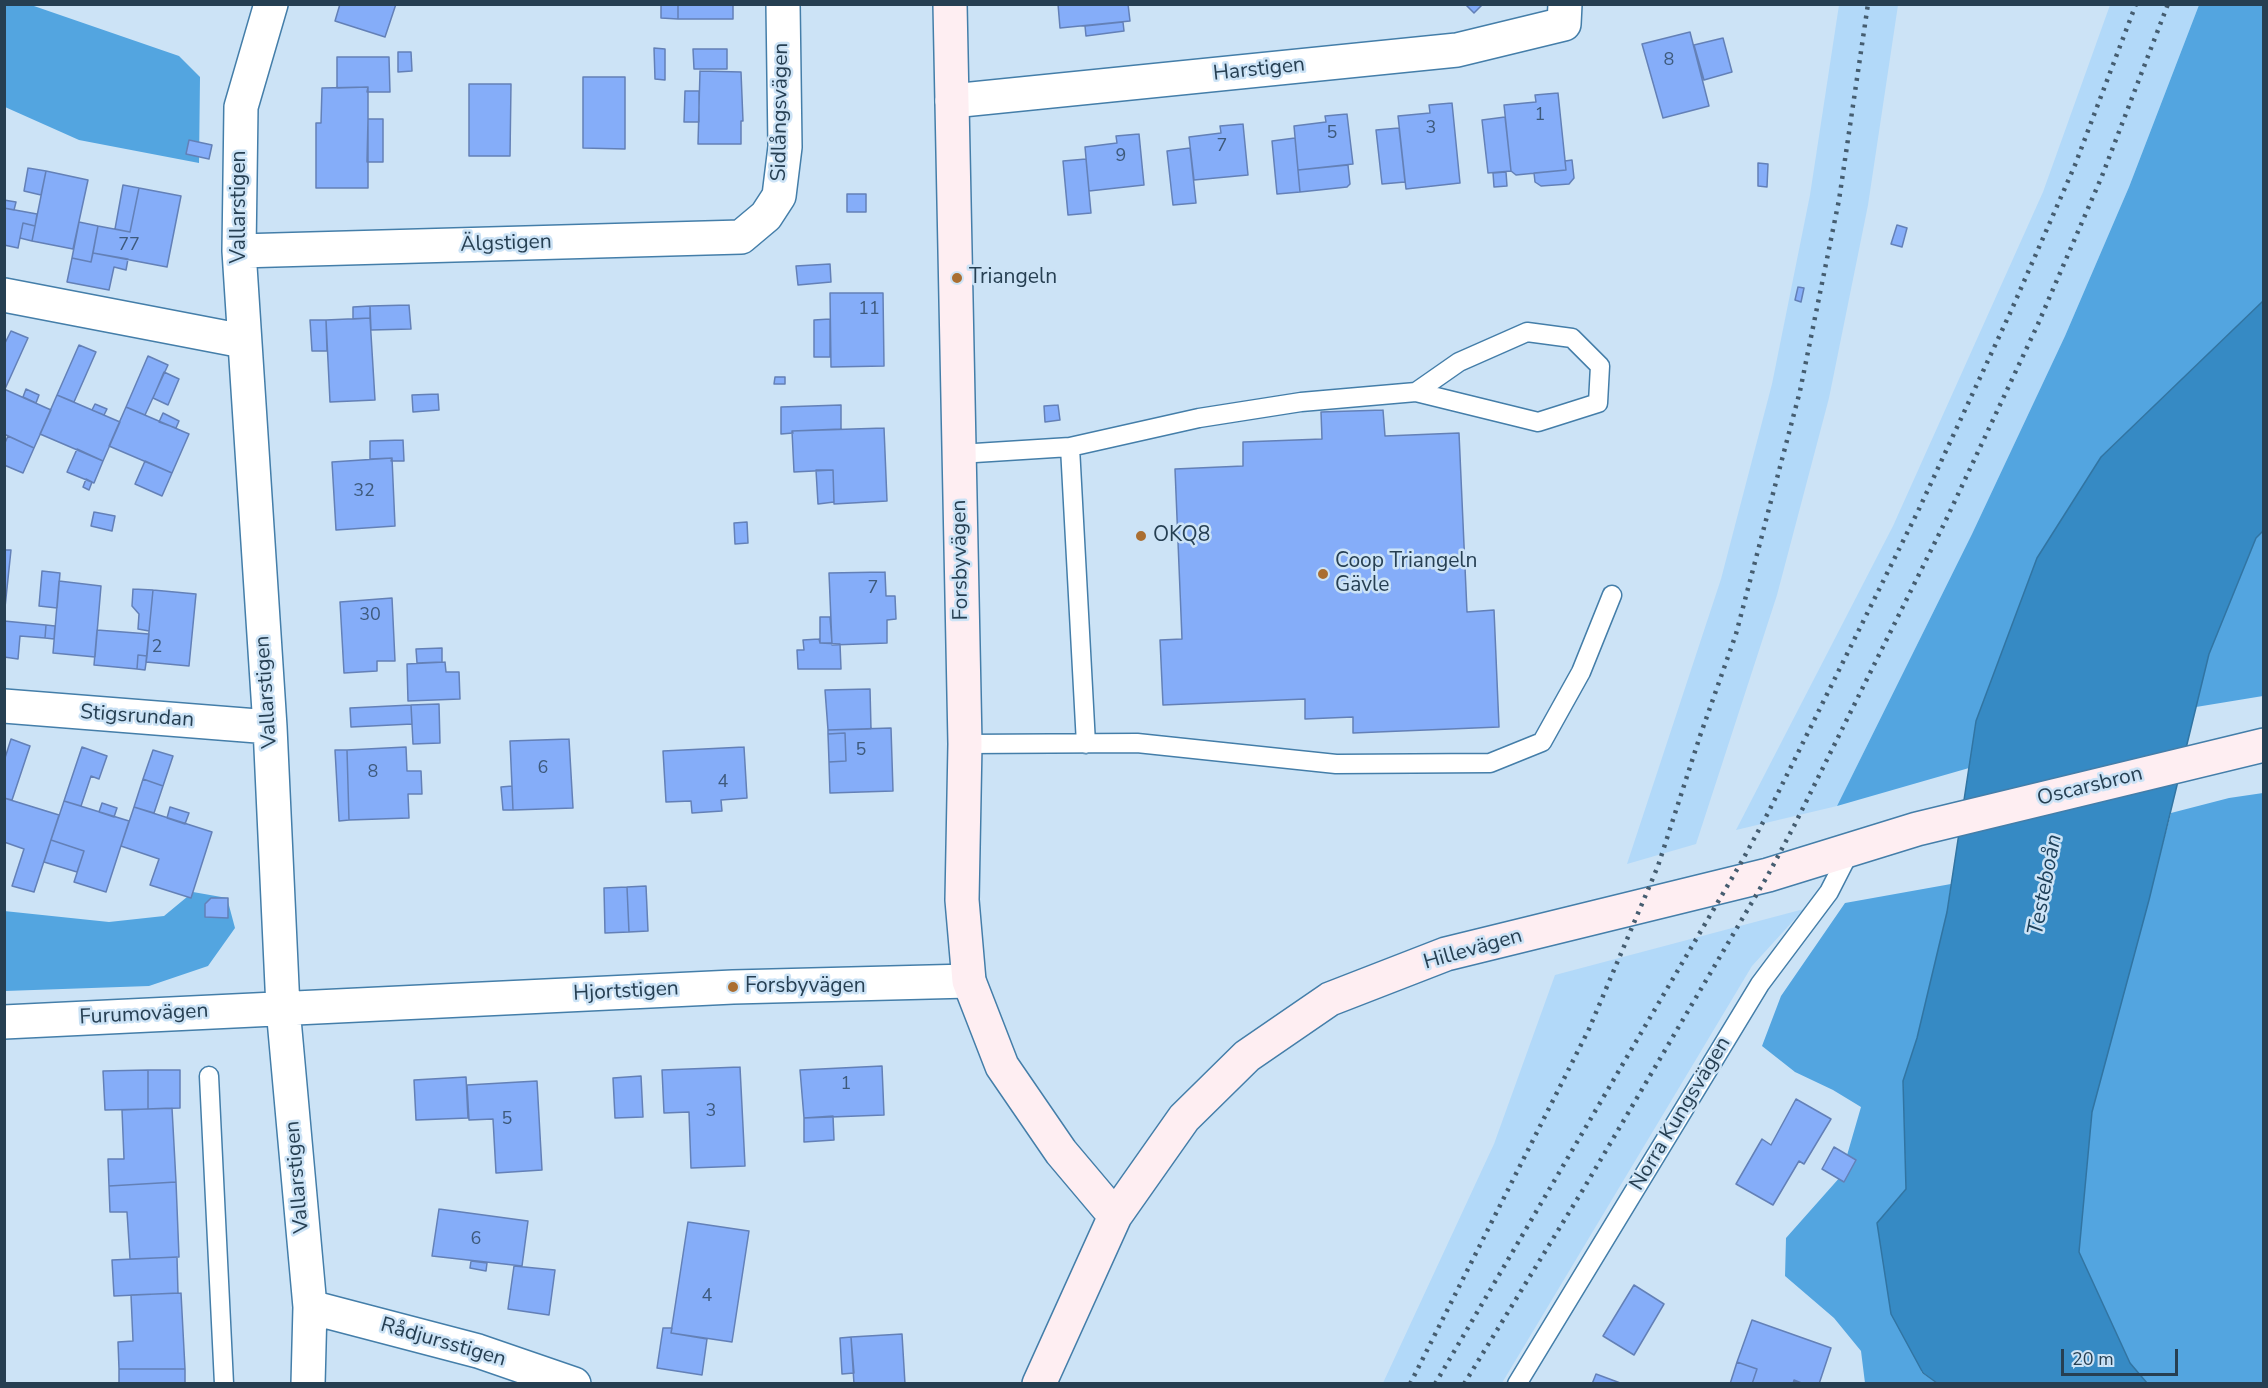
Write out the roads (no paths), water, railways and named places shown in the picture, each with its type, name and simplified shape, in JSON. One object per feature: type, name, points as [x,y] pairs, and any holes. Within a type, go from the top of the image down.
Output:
[{"type":"street","name":"Vallarstigen","points":[[271,4],[241,106],[239,251],[243,341],[270,727],[283,1008],[310,1307],[308,1383]]},
{"type":"street","name":"Sidlångsvägen","points":[[766,216],[779,196],[785,147],[783,4]]},
{"type":"street","name":"Forsbyvägen","points":[[951,4],[965,744],[962,900],[969,981],[1002,1066],[1060,1152],[1115,1216]]},
{"type":"street","name":"Harstigen","points":[[952,101],[1457,50],[1565,14]]},
{"type":"street","name":"Älgstigen","points":[[239,251],[741,237],[766,216]]},
{"type":"street","points":[[4,295],[243,341]]},
{"type":"street","name":"Stigsrundan","points":[[4,706],[270,727]]},
{"type":"street","name":"Oscarsbron","points":[[1917,829],[2264,745]]},
{"type":"street","name":"Hillevägen","points":[[1115,1216],[1184,1118],[1247,1056],[1330,999],[1446,954],[1768,875],[1917,829]]},
{"type":"street","name":"Hjortstigen","points":[[283,1008],[733,987],[969,981]]},
{"type":"street","name":"Furumovägen","points":[[4,1022],[283,1008]]},
{"type":"street","points":[[1039,1383],[1115,1216]]},
{"type":"street","name":"Rådjursstigen","points":[[310,1307],[478,1351],[574,1383]]},
{"type":"lane","points":[[959,454],[1070,447],[1199,418],[1301,402],[1416,392],[1538,422],[1598,403],[1600,366],[1572,338],[1527,332],[1459,362],[1416,392]]},
{"type":"lane","points":[[1070,447],[1086,744]]},
{"type":"lane","points":[[965,744],[1137,743],[1336,764],[1490,763],[1542,742],[1581,672],[1612,595]]},
{"type":"lane","name":"Norra Kungsvägen","points":[[1517,1383],[1760,984],[1829,892],[1851,848]]},
{"type":"lane","points":[[209,1076],[224,1383]]},
{"type":"water","name":"Testeboån","points":[[2263,301],[2263,531],[2256,538],[2209,654],[2149,900],[2092,1112],[2079,1252],[2130,1363],[2147,1383],[1937,1383],[1923,1373],[1891,1314],[1877,1223],[1906,1189],[1903,1081],[1917,1038],[1947,912],[1976,721],[2037,558],[2101,457]]},
{"type":"railway","points":[[1410,1384],[1589,1029],[1658,866],[1736,634],[1800,391],[1839,200],[1868,4]]},
{"type":"railway","points":[[1435,1384],[1768,813],[1919,509],[2011,311],[2075,165],[2136,4]]},
{"type":"railway","points":[[1464,1384],[1584,1188],[1768,875],[1794,826],[1945,522],[2038,324],[2102,176],[2168,4]]},
{"type":"place","name":"Triangeln","points":[[957,278]]},
{"type":"place","name":"OKQ8","points":[[1141,536]]},
{"type":"place","name":"Coop Triangeln Gävle","points":[[1323,574]]},
{"type":"place","name":"Forsbyvägen","points":[[733,987]]}]
